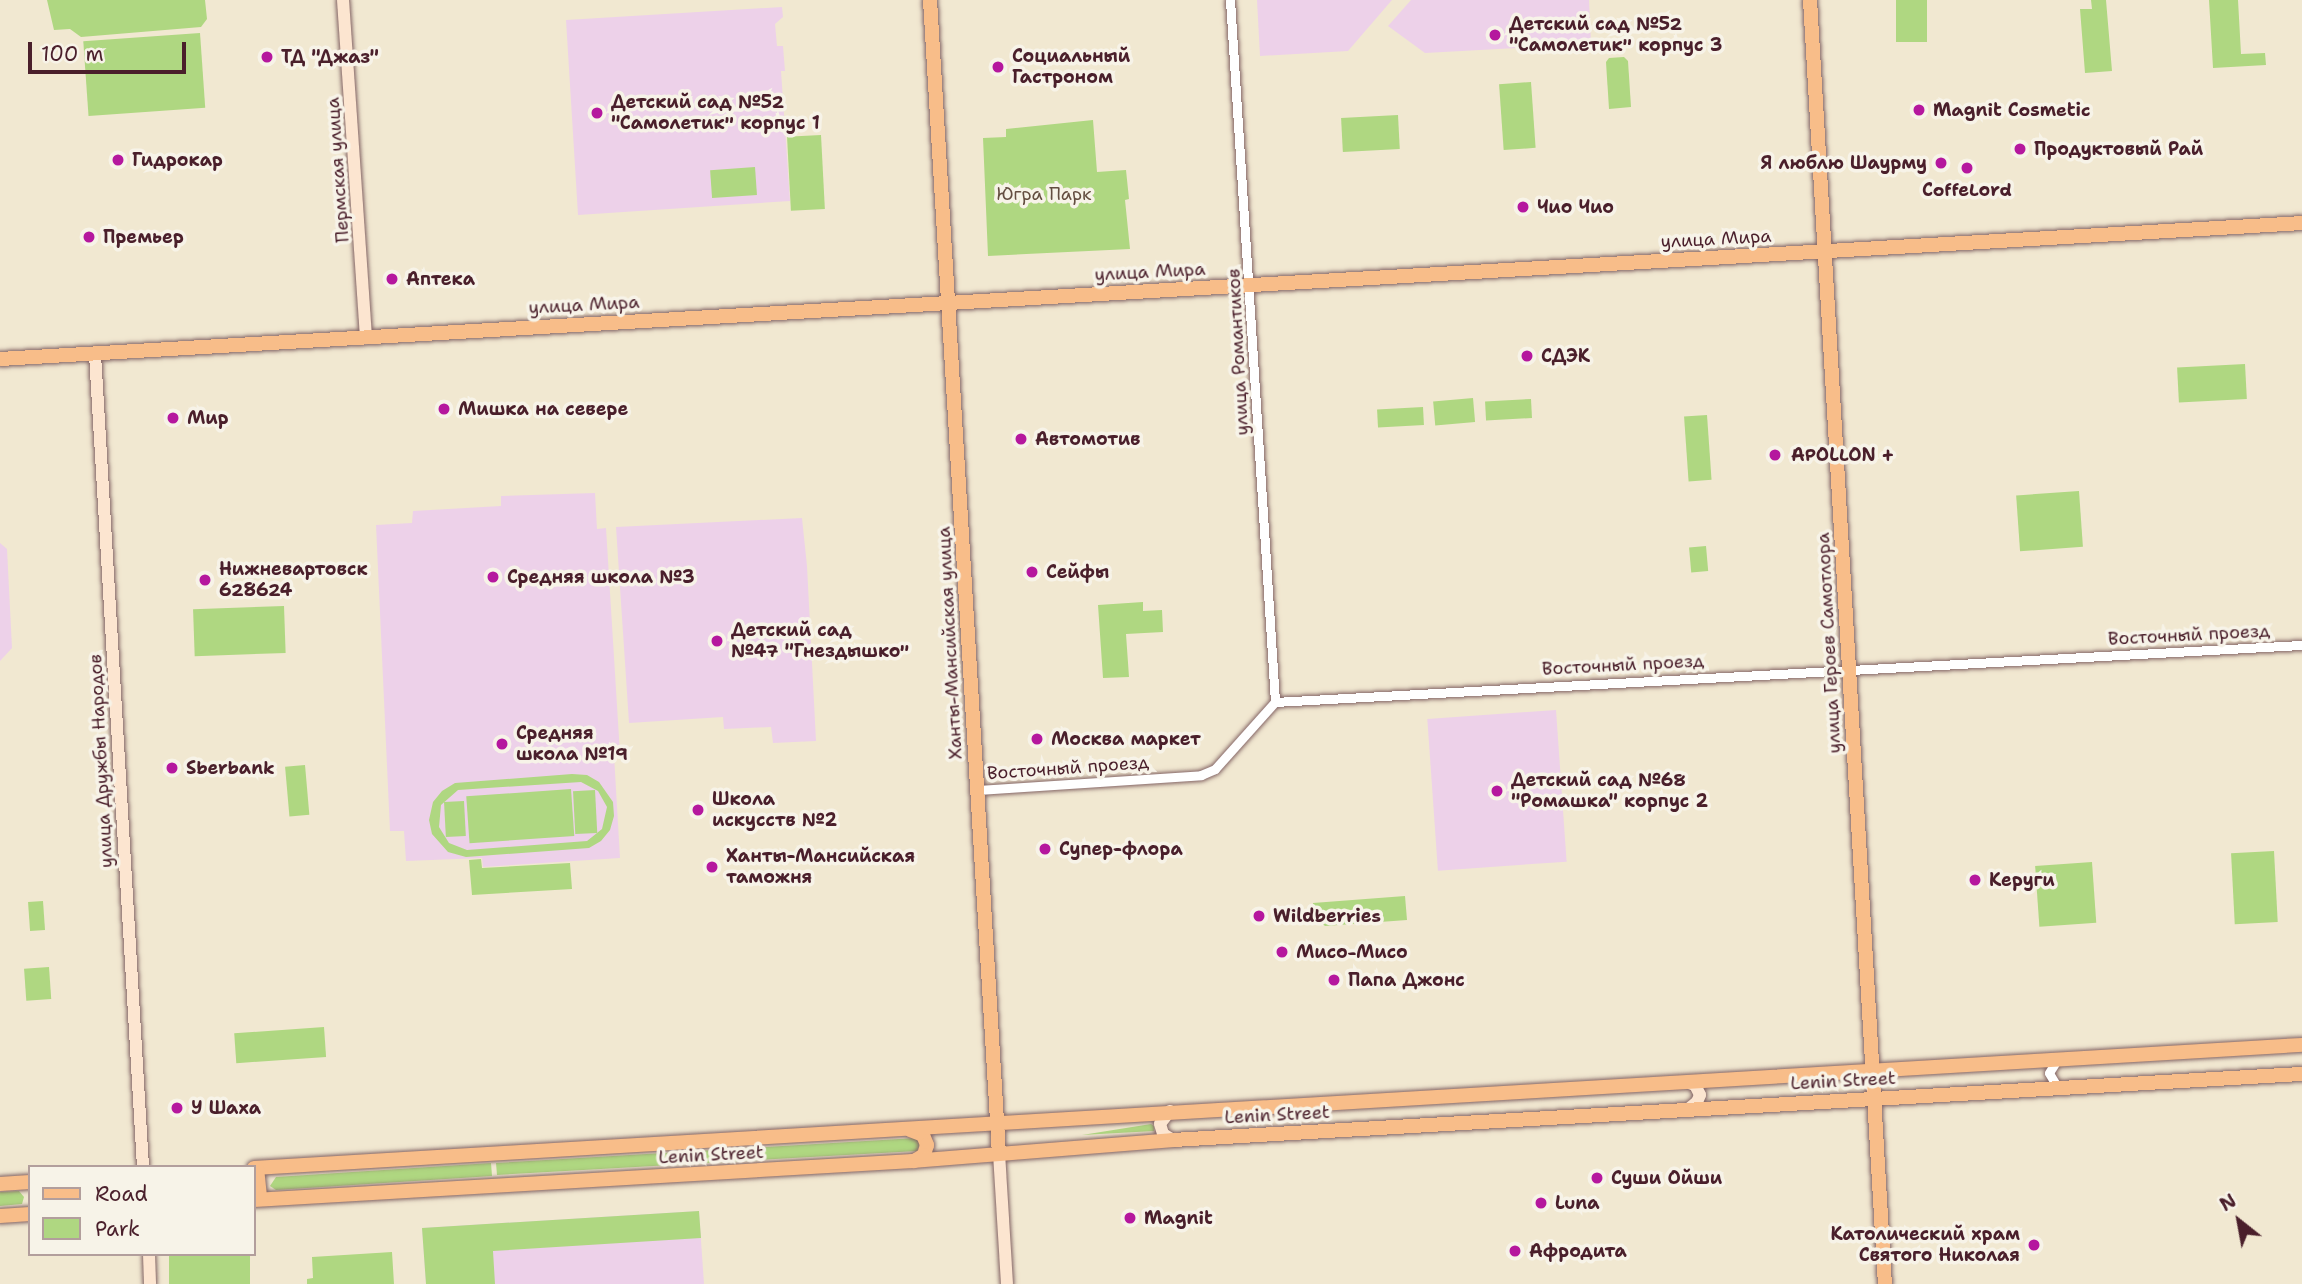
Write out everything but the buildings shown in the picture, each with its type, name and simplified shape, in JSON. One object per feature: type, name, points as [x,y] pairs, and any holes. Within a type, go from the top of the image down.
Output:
[{"type":"main road","name":"Ханты-Мансийская улица","points":[[930,0],[999,1153]]},
{"type":"main road","name":"улица Героев Самотлора","points":[[1810,0],[1885,1284]]},
{"type":"main road","name":"улица Мира","points":[[0,359],[2302,223]]},
{"type":"main road","name":"Lenin Street","points":[[256,1168],[2302,1045]]},
{"type":"main road","name":"Lenin Street","points":[[257,1200],[913,1161],[1173,1140],[2302,1074]]},
{"type":"main road","points":[[909,1130],[923,1135],[927,1144],[924,1155],[913,1161]]},
{"type":"main road","points":[[256,1168],[257,1200]]},
{"type":"main road","points":[[0,1184],[28,1182]]},
{"type":"main road","points":[[0,1216],[28,1214]]},
{"type":"street","name":"Пермская улица","points":[[343,0],[366,338]]},
{"type":"street","name":"улица Романтиков","points":[[1230,0],[1275,702]]},
{"type":"street","name":"улица Дружбы Народов","points":[[94,354],[143,1165]]},
{"type":"street","name":"Восточный проезд","points":[[978,790],[1201,775],[1215,769],[1275,702],[2302,645]]},
{"type":"street","points":[[2059,1059],[2051,1065],[2049,1073],[2052,1082],[2060,1088]]},
{"type":"street","points":[[1685,1081],[1695,1085],[1700,1095],[1697,1102],[1686,1110]]},
{"type":"street","points":[[1170,1111],[1160,1120],[1160,1128],[1163,1135],[1173,1140]]},
{"type":"street","name":"Ханты-Мансийская улица","points":[[999,1153],[1007,1284]]},
{"type":"street","points":[[149,1256],[150,1284]]},
{"type":"shaded area","points":[[1257,0],[1392,0],[1348,51],[1260,56]]},
{"type":"shaded area","name":"Детский сад №52 \"Самолетик\" корпус 3","points":[[1411,0],[1589,0],[1591,44],[1425,53],[1388,26]]},
{"type":"shaded area","points":[[782,7],[783,17],[775,24],[777,46],[783,46],[785,71],[781,71],[790,201],[578,215],[566,20]]},
{"type":"shaded area","points":[[595,493],[597,529],[606,528],[620,754],[614,755],[620,858],[483,867],[482,858],[406,861],[404,831],[390,831],[376,525],[412,523],[413,511],[501,506],[501,496]]},
{"type":"shaded area","name":"Детский сад №47 \"Гнездышко\"","points":[[802,518],[816,741],[773,743],[771,727],[724,729],[723,717],[629,723],[616,527]]},
{"type":"shaded area","points":[[0,543],[7,549],[12,648],[0,661]]},
{"type":"shaded area","name":"Детский сад №68 \"Ромашка\" корпус 2","points":[[1556,710],[1567,862],[1438,871],[1427,719]]},
{"type":"shaded area","points":[[699,1211],[704,1284],[426,1284],[422,1228]]},
{"type":"green space","points":[[47,0],[205,0],[207,19],[201,27],[81,37],[70,29],[54,30]]},
{"type":"green space","points":[[1896,0],[1927,0],[1927,42],[1896,42]]},
{"type":"green space","points":[[2091,0],[2106,0],[2112,71],[2085,73],[2080,9],[2092,9]]},
{"type":"green space","points":[[2209,0],[2238,0],[2241,54],[2265,53],[2266,65],[2213,68]]},
{"type":"green space","points":[[200,33],[205,108],[89,116],[83,41]]},
{"type":"green space","points":[[1624,57],[1628,61],[1631,107],[1609,109],[1606,62],[1609,58]]},
{"type":"green space","points":[[1531,82],[1536,148],[1504,150],[1499,84]]},
{"type":"green space","points":[[1398,115],[1400,149],[1343,152],[1341,118]]},
{"type":"green space","name":"Югра Парк","points":[[1093,120],[1097,172],[1126,170],[1129,199],[1125,200],[1130,249],[988,256],[983,138],[1006,137],[1006,129]]},
{"type":"green space","points":[[821,135],[825,209],[791,211],[787,137]]},
{"type":"green space","points":[[755,167],[757,195],[712,198],[710,170]]},
{"type":"green space","points":[[2245,364],[2247,399],[2179,403],[2177,368]]},
{"type":"green space","points":[[1473,398],[1475,422],[1435,425],[1433,401]]},
{"type":"green space","points":[[1531,399],[1532,418],[1486,420],[1485,401]]},
{"type":"green space","points":[[1423,407],[1424,425],[1378,427],[1377,409]]},
{"type":"green space","points":[[1707,415],[1712,480],[1689,481],[1684,417]]},
{"type":"green space","points":[[2079,491],[2083,547],[2020,551],[2016,495]]},
{"type":"green space","points":[[1706,546],[1708,571],[1691,572],[1689,547]]},
{"type":"green space","points":[[1143,602],[1143,611],[1162,610],[1163,632],[1126,634],[1129,677],[1103,678],[1098,605]]},
{"type":"green space","points":[[284,606],[286,653],[195,656],[193,609]]},
{"type":"green space","points":[[305,765],[309,815],[289,817],[285,767]]},
{"type":"green space","points":[[587,775],[599,782],[613,802],[614,816],[610,830],[601,841],[589,848],[466,857],[448,852],[432,834],[429,820],[433,802],[442,791],[455,783]],"holes":[[[581,782],[598,791],[607,807],[602,829],[587,841],[467,850],[449,843],[439,827],[441,805],[458,790]]]},
{"type":"green space","points":[[571,789],[574,836],[470,843],[466,796]]},
{"type":"green space","points":[[595,790],[597,833],[575,834],[573,791]]},
{"type":"green space","points":[[464,801],[466,836],[446,837],[444,802]]},
{"type":"green space","points":[[2274,851],[2278,922],[2235,924],[2231,853]]},
{"type":"green space","points":[[481,859],[482,868],[570,863],[572,889],[472,895],[469,860]]},
{"type":"green space","points":[[2092,862],[2096,923],[2039,927],[2035,866]]},
{"type":"green space","points":[[1405,896],[1407,920],[1325,926],[1314,916],[1313,903]]},
{"type":"green space","points":[[43,901],[45,930],[30,931],[28,902]]},
{"type":"green space","points":[[49,967],[51,999],[26,1001],[24,969]]},
{"type":"green space","points":[[324,1027],[326,1057],[236,1063],[234,1033]]},
{"type":"green space","points":[[1151,1124],[1154,1131],[1082,1135]]},
{"type":"green space","points":[[916,1138],[920,1144],[917,1151],[497,1175],[496,1163]]},
{"type":"green space","points":[[491,1163],[492,1176],[276,1190],[270,1186],[276,1177]]},
{"type":"green space","points":[[19,1191],[24,1197],[22,1204],[0,1206],[0,1192]]},
{"type":"green space","points":[[699,1211],[701,1238],[493,1251],[495,1284],[426,1284],[422,1228]]},
{"type":"green space","points":[[392,1252],[394,1284],[307,1284],[307,1279],[313,1278],[312,1257]]},
{"type":"green space","points":[[169,1256],[250,1256],[250,1284],[169,1284]]},
{"type":"place","name":"Детский сад №52 \"Самолетик\" корпус 3","points":[[1495,35]]},
{"type":"place","name":"ТД \"Джаз\"","points":[[267,57]]},
{"type":"place","name":"Социальный Гастроном","points":[[998,67]]},
{"type":"place","name":"Magnit Cosmetic","points":[[1919,110]]},
{"type":"place","name":"Детский сад №52 \"Самолетик\" корпус 1","points":[[597,113]]},
{"type":"place","name":"Продуктовый Рай","points":[[2020,149]]},
{"type":"place","name":"Гидрокар","points":[[118,160]]},
{"type":"place","name":"Я люблю Шаурму","points":[[1941,163]]},
{"type":"place","name":"CoffeLord","points":[[1967,168]]},
{"type":"place","name":"Чио Чио","points":[[1523,207]]},
{"type":"place","name":"Премьер","points":[[89,237]]},
{"type":"place","name":"Аптека","points":[[392,279]]},
{"type":"place","name":"СДЭК","points":[[1527,356]]},
{"type":"place","name":"Мишка на севере","points":[[444,409]]},
{"type":"place","name":"Мир","points":[[173,418]]},
{"type":"place","name":"Автомотив","points":[[1021,439]]},
{"type":"place","name":"APOLLON +","points":[[1775,455]]},
{"type":"place","name":"Сейфы","points":[[1032,572]]},
{"type":"place","name":"Средняя школа №3","points":[[493,577]]},
{"type":"place","name":"Нижневартовск 628624","points":[[205,580]]},
{"type":"place","name":"Детский сад №47 \"Гнездышко\"","points":[[717,641]]},
{"type":"place","name":"Москва маркет","points":[[1037,739]]},
{"type":"place","name":"Средняя школа №19","points":[[502,744]]},
{"type":"place","name":"Sberbank","points":[[172,768]]},
{"type":"place","name":"Детский сад №68 \"Ромашка\" корпус 2","points":[[1497,791]]},
{"type":"place","name":"Школа искусств №2","points":[[698,810]]},
{"type":"place","name":"Супер-флора","points":[[1045,849]]},
{"type":"place","name":"Ханты-Мансийская таможня","points":[[712,867]]},
{"type":"place","name":"Керуги","points":[[1975,880]]},
{"type":"place","name":"Wildberries","points":[[1259,916]]},
{"type":"place","name":"Мисо-Мисо","points":[[1282,952]]},
{"type":"place","name":"Папа Джонс","points":[[1334,980]]},
{"type":"place","name":"У Шаха","points":[[177,1108]]},
{"type":"place","name":"Суши Ойши","points":[[1597,1178]]},
{"type":"place","name":"Luna","points":[[1541,1203]]},
{"type":"place","name":"Magnit","points":[[1130,1218]]},
{"type":"place","name":"Католический храм Святого Николая","points":[[2034,1245]]},
{"type":"place","name":"Афродита","points":[[1515,1251]]}]
